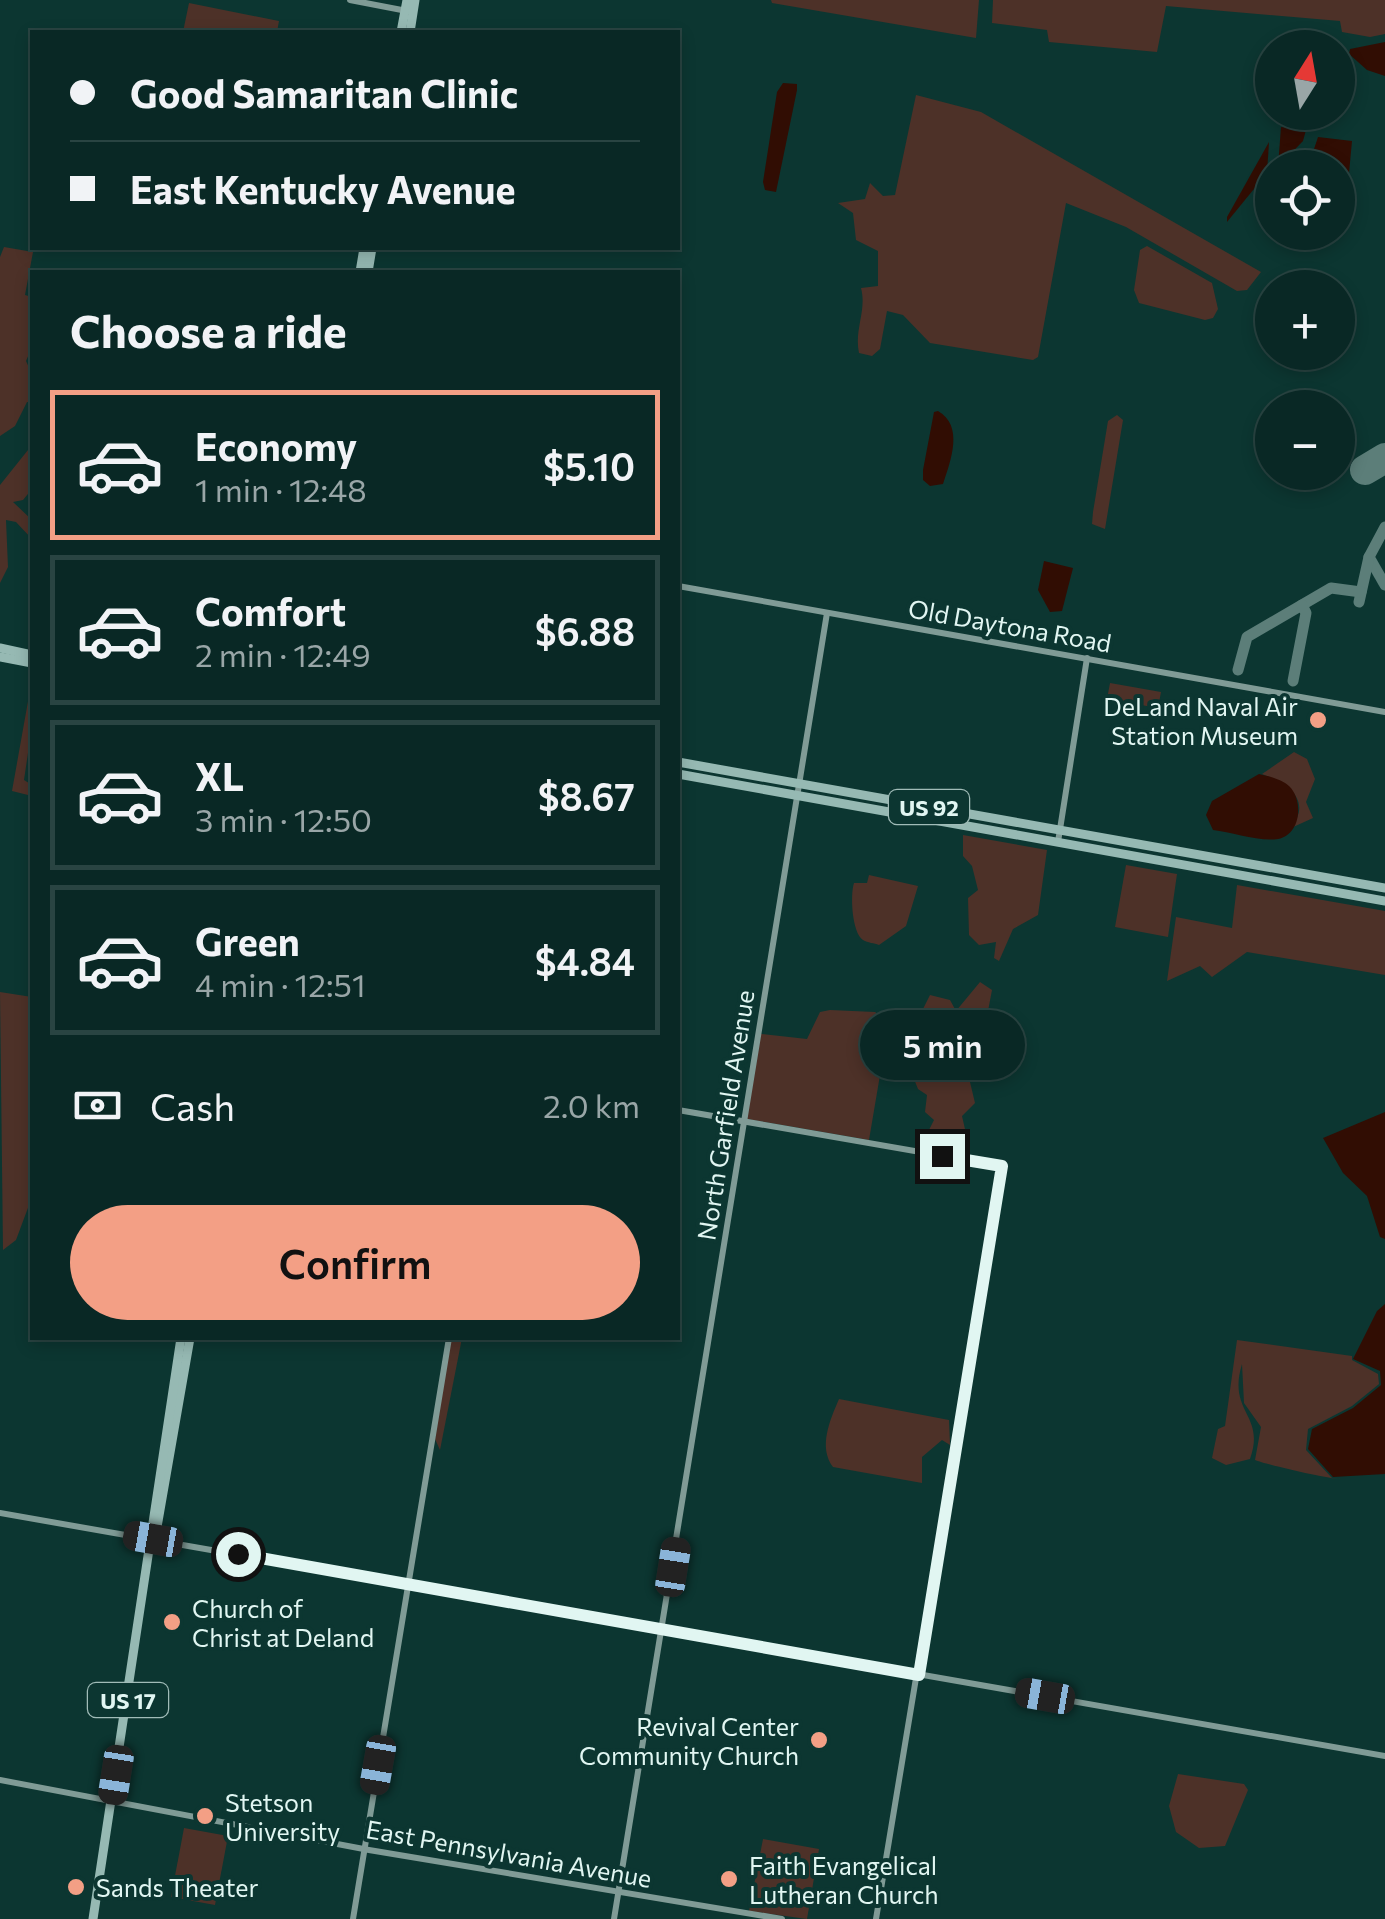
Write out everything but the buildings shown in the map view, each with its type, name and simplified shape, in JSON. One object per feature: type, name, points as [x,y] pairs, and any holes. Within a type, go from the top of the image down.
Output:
[{"type":"main road","points":[[408,7],[415,0]]},
{"type":"main road","points":[[0,648],[30,658]]},
{"type":"main road","points":[[0,657],[30,659]]},
{"type":"main road","name":"US 92","points":[[680,767],[798,783],[1385,888]]},
{"type":"main road","name":"US 92","points":[[680,767],[796,796],[1385,901]]},
{"type":"main road","points":[[1164,861],[1184,852]]},
{"type":"main road","points":[[1182,864],[1202,856]]},
{"type":"main road","name":"US 17","points":[[93,1919],[181,1340]]},
{"type":"main road","name":"US 17","points":[[153,1539],[163,1510],[190,1340]]},
{"type":"street","points":[[350,0],[408,7]]},
{"type":"street","name":"Old Daytona Road","points":[[680,586],[1385,712]]},
{"type":"street","name":"North Garfield Avenue","points":[[614,1919],[827,613]]},
{"type":"street","points":[[1058,842],[1087,658]]},
{"type":"street","points":[[680,1110],[1002,1166],[876,1919]]},
{"type":"street","points":[[353,1919],[448,1340]]},
{"type":"street","points":[[0,1512],[1385,1756]]},
{"type":"street","name":"East Pennsylvania Avenue","points":[[0,1780],[364,1849],[782,1919]]},
{"type":"shaded area","points":[[771,0],[979,0],[976,38],[772,3]]},
{"type":"shaded area","points":[[993,0],[1385,0],[1385,34],[1370,37],[1355,34],[1355,30],[1342,30],[1340,21],[1166,6],[1157,52],[1049,42],[1047,30],[992,23]]},
{"type":"shaded area","points":[[189,3],[279,21],[277,30],[183,30]]},
{"type":"shaded area","points":[[1385,42],[1385,76],[1367,70],[1355,59],[1355,48]]},
{"type":"shaded area","points":[[783,83],[797,84],[797,90],[776,192],[765,190],[763,182],[777,92]]},
{"type":"shaded area","points":[[916,95],[981,112],[1258,270],[1247,290],[1237,291],[1126,227],[1066,203],[1038,357],[1033,360],[930,343],[903,315],[887,311],[880,349],[872,356],[859,353],[858,336],[861,288],[878,286],[878,251],[856,240],[853,213],[838,203],[865,199],[870,183],[883,196],[895,195]]},
{"type":"shaded area","points":[[1281,130],[1306,130],[1294,150],[1279,150]]},
{"type":"shaded area","points":[[1318,137],[1352,141],[1351,150],[1314,150]]},
{"type":"shaded area","points":[[1255,167],[1255,188],[1227,222]]},
{"type":"shaded area","points":[[1147,246],[1212,283],[1218,309],[1213,318],[1205,320],[1139,303],[1134,290],[1140,250]]},
{"type":"shaded area","points":[[4,247],[33,252],[25,295],[30,296],[30,352],[26,361],[30,370],[30,403],[15,426],[0,436],[0,257]]},
{"type":"shaded area","points":[[938,411],[951,425],[953,444],[943,484],[930,486],[923,480],[923,470],[934,412]]},
{"type":"shaded area","points":[[1117,415],[1123,420],[1105,529],[1092,524],[1093,512],[1108,421]]},
{"type":"shaded area","points":[[30,448],[30,491],[23,500],[13,502],[30,518],[30,537],[16,522],[6,520],[8,567],[0,583],[0,485]]},
{"type":"shaded area","points":[[1044,561],[1073,568],[1062,611],[1050,612],[1038,590]]},
{"type":"shaded area","points":[[1110,683],[1161,692],[1158,708],[1107,699]]},
{"type":"shaded area","points":[[30,690],[30,740],[24,780],[30,784],[30,796],[12,791]]},
{"type":"shaded area","points":[[1294,752],[1307,759],[1315,779],[1306,802],[1313,818],[1291,828],[1297,818],[1298,801],[1288,787],[1262,774]]},
{"type":"shaded area","points":[[1259,774],[1283,781],[1294,792],[1298,816],[1292,831],[1271,840],[1213,830],[1206,815],[1212,801]]},
{"type":"shaded area","points":[[963,835],[1047,850],[1038,915],[1013,929],[999,961],[994,958],[996,942],[979,945],[969,935],[968,898],[978,890],[972,866],[963,856]]},
{"type":"shaded area","points":[[1126,865],[1177,874],[1168,937],[1115,927]]},
{"type":"shaded area","points":[[869,875],[918,886],[906,926],[879,945],[859,936],[853,913],[854,883],[867,883]]},
{"type":"shaded area","points":[[1237,885],[1385,911],[1385,975],[1247,952],[1212,977],[1200,966],[1167,981],[1176,917],[1232,928]]},
{"type":"shaded area","points":[[980,982],[992,990],[988,1011],[973,1014],[964,1045],[981,1049],[970,1082],[975,1103],[962,1116],[967,1138],[962,1146],[923,1142],[934,1120],[925,1112],[927,1095],[918,1089],[912,1074],[889,1075],[896,1048],[904,1047],[930,995],[950,1000],[956,1011]]},
{"type":"shaded area","points":[[0,992],[30,997],[30,1202],[16,1240],[3,1250]]},
{"type":"shaded area","points":[[820,1012],[875,1012],[889,1022],[869,1140],[747,1119],[761,1034],[807,1039]]},
{"type":"shaded area","points":[[1385,1112],[1385,1239],[1380,1237],[1367,1196],[1343,1173],[1323,1138]]},
{"type":"shaded area","points":[[1385,1304],[1385,1474],[1333,1477],[1308,1449],[1312,1429],[1353,1408],[1381,1385],[1380,1371],[1353,1359],[1377,1311]]},
{"type":"shaded area","points":[[451,1340],[462,1340],[440,1450],[435,1439]]},
{"type":"shaded area","points":[[1237,1340],[1352,1356],[1352,1360],[1378,1374],[1379,1384],[1352,1406],[1308,1429],[1306,1450],[1332,1478],[1341,1479],[1335,1479],[1300,1472],[1255,1460],[1261,1427],[1244,1403],[1242,1364],[1239,1393],[1253,1432],[1250,1459],[1226,1465],[1212,1458],[1218,1429],[1225,1426]]},
{"type":"shaded area","points":[[839,1399],[949,1420],[950,1445],[942,1440],[922,1457],[922,1483],[833,1467],[826,1442]]},
{"type":"shaded area","points":[[1178,1774],[1244,1784],[1248,1790],[1225,1846],[1199,1848],[1176,1832],[1169,1806]]},
{"type":"shaded area","points":[[184,1828],[228,1836],[215,1905],[171,1897]]},
{"type":"shaded area","points":[[763,1839],[819,1849],[807,1919],[749,1911]]},
{"type":"taxiway","points":[[1380,461],[1385,468]]},
{"type":"taxiway","points":[[1359,602],[1369,557],[1385,527]]},
{"type":"taxiway","points":[[1369,557],[1385,585]]},
{"type":"taxiway","points":[[1238,670],[1247,637],[1331,588],[1361,592]]},
{"type":"taxiway","points":[[1293,681],[1306,613],[1302,605]]},
{"type":"runway","points":[[1365,470],[1385,458]]},
{"type":"place","name":"DeLand Naval Air Station Museum","points":[[1318,720]]},
{"type":"place","name":"Church of Christ at Deland","points":[[172,1622]]},
{"type":"place","name":"Revival Center Community Church","points":[[819,1740]]},
{"type":"place","name":"Stetson University","points":[[205,1816]]},
{"type":"place","name":"Faith Evangelical Lutheran Church","points":[[729,1879]]},
{"type":"place","name":"Sands Theater","points":[[76,1887]]},
{"type":"route","points":[[238,1554],[919,1675],[938,1538],[1002,1166],[942,1156]]}]
